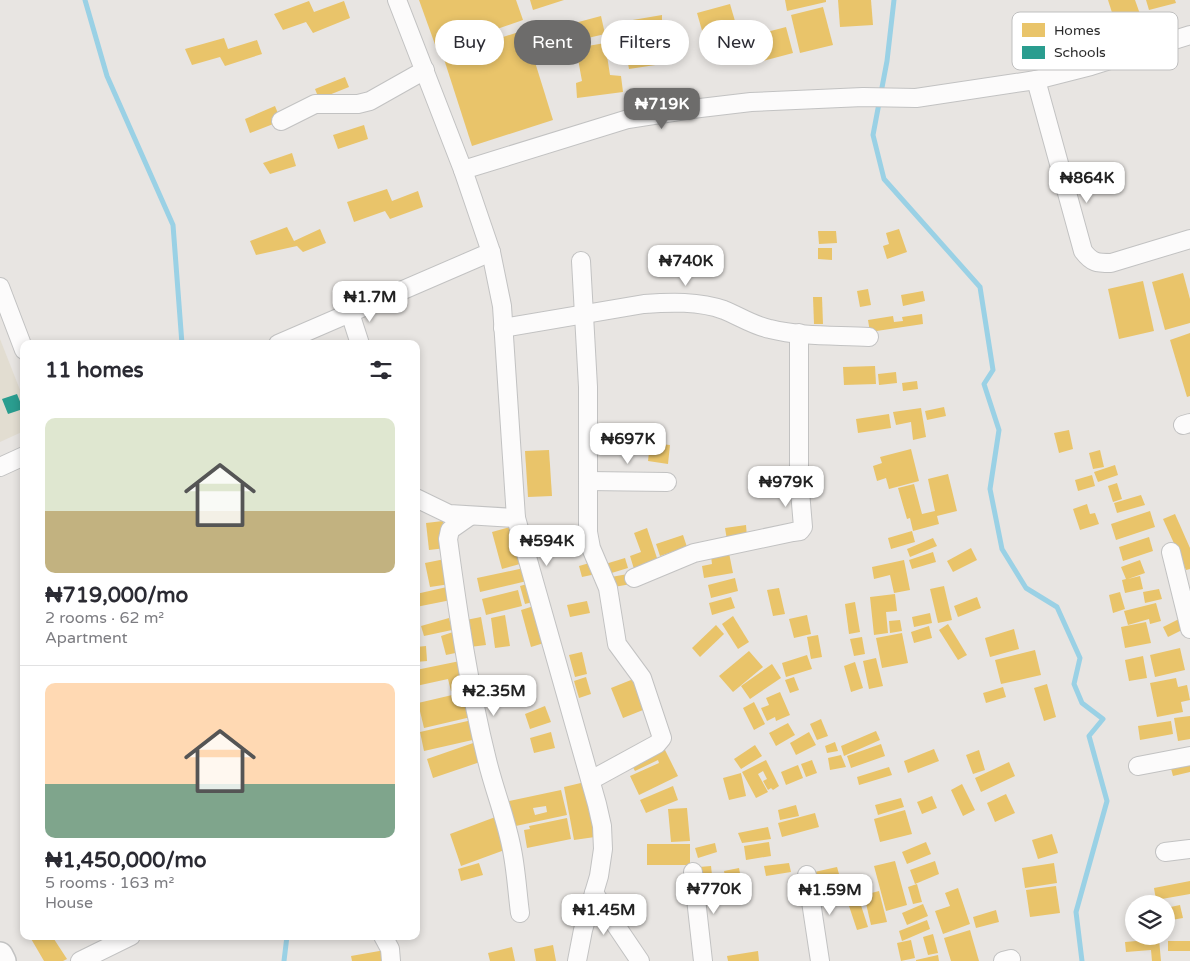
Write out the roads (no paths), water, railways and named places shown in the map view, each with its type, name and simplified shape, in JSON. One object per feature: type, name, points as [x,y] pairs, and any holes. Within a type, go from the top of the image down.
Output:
[{"type":"street","points":[[397,0],[463,170],[491,252],[502,306],[516,518],[602,826],[603,849],[600,876],[582,930],[577,961]]},
{"type":"street","points":[[1178,39],[1190,35]]},
{"type":"street","points":[[281,121],[315,104],[358,104],[370,101],[425,70]]},
{"type":"street","points":[[463,170],[628,119],[692,108],[751,102],[863,97],[916,98],[1036,80],[1075,70]]},
{"type":"street","points":[[1036,80],[1083,251],[1089,259],[1098,263],[1111,262],[1190,239]]},
{"type":"street","points":[[287,340],[491,252]]},
{"type":"street","points":[[581,261],[588,386],[588,532],[591,548],[608,588],[617,644],[642,678],[662,738],[657,744],[590,780]]},
{"type":"street","points":[[0,287],[20,340]]},
{"type":"street","points":[[503,328],[666,302],[722,309],[762,327],[799,333],[869,337]]},
{"type":"street","points":[[350,313],[359,340]]},
{"type":"street","points":[[634,578],[694,552],[800,531],[804,520],[799,479],[799,333]]},
{"type":"street","points":[[0,467],[20,458]]},
{"type":"street","points":[[588,480],[668,482]]},
{"type":"street","points":[[420,500],[449,514],[516,518]]},
{"type":"street","points":[[470,516],[450,530],[448,538],[457,605],[475,703],[487,761],[512,847],[520,913]]},
{"type":"street","points":[[1171,552],[1190,629]]},
{"type":"street","points":[[1138,766],[1190,756]]},
{"type":"street","points":[[1165,852],[1190,849]]},
{"type":"street","points":[[693,872],[703,961]]},
{"type":"street","points":[[807,875],[820,961]]},
{"type":"street","points":[[594,893],[640,961]]},
{"type":"street","points":[[80,961],[123,940]]},
{"type":"street","points":[[385,940],[390,949],[391,961]]},
{"type":"waterway","points":[[85,0],[107,76],[173,225],[182,340]]},
{"type":"waterway","points":[[894,0],[887,61],[873,135],[884,179],[980,287],[993,370],[984,384],[999,430],[990,489],[1002,549],[1026,588],[1057,607],[1080,658],[1074,684],[1082,703],[1103,719],[1089,736],[1107,801],[1076,912],[1082,961]]},
{"type":"waterway","points":[[284,961],[287,940]]}]
